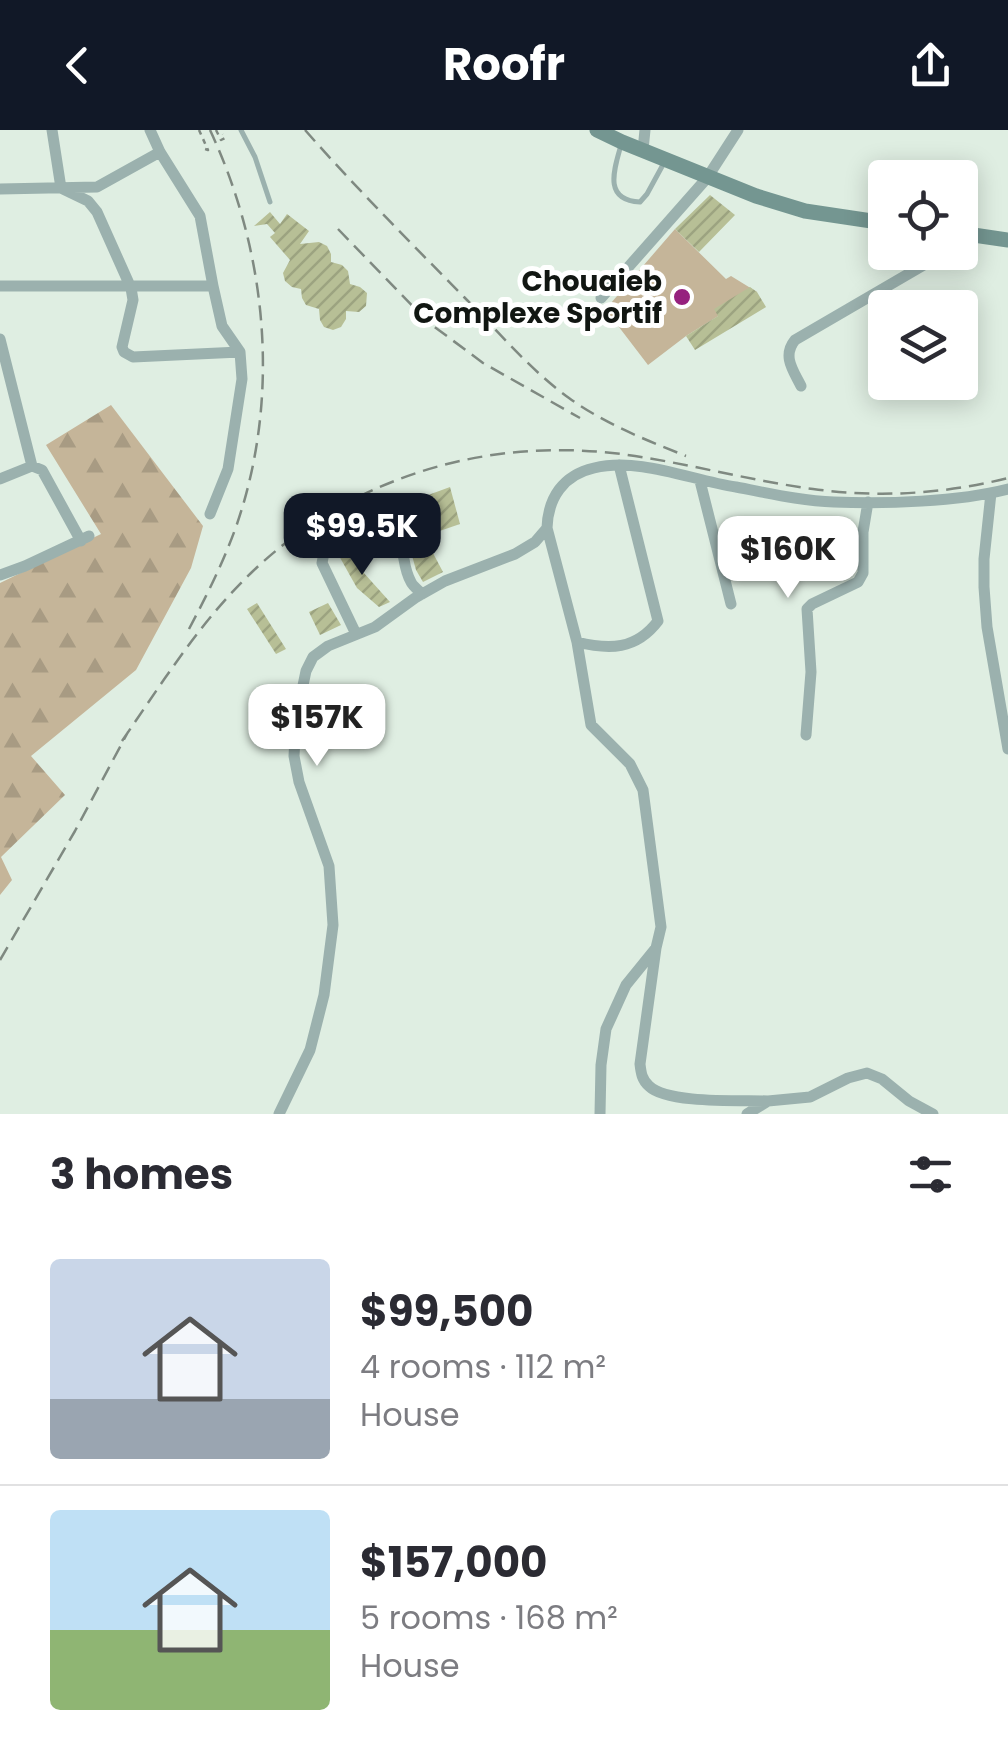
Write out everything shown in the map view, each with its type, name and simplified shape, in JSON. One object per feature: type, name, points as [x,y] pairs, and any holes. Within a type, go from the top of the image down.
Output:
[{"type":"main road","points":[[597,130],[756,196],[805,211],[868,220]]},
{"type":"main road","points":[[978,236],[1008,240]]},
{"type":"street","points":[[52,130],[61,188]]},
{"type":"street","points":[[150,130],[200,216],[222,326],[240,352],[242,379],[228,469],[210,514]]},
{"type":"street","points":[[643,150],[645,130]]},
{"type":"street","points":[[601,298],[707,178],[738,130]]},
{"type":"street","points":[[0,190],[96,187],[160,152]]},
{"type":"street","points":[[61,188],[88,202],[97,212],[131,288],[133,300],[122,347],[128,355],[240,352]]},
{"type":"street","points":[[801,386],[788,358],[795,340],[915,270]]},
{"type":"street","points":[[0,286],[213,286]]},
{"type":"street","points":[[0,339],[32,466]]},
{"type":"street","points":[[0,478],[32,466],[42,470],[85,539],[0,575]]},
{"type":"street","points":[[577,642],[596,647],[630,645],[658,621],[620,466]]},
{"type":"street","points":[[933,1114],[909,1101],[882,1078],[867,1073],[810,1097],[768,1101],[676,1097],[656,1092],[646,1084],[640,1064],[661,928],[643,790],[630,764],[591,725],[577,642],[547,528],[547,512],[555,493],[568,480],[598,467],[672,473],[799,499],[834,502],[950,498],[1008,490]]},
{"type":"street","points":[[700,480],[731,604]]},
{"type":"street","points":[[992,494],[984,587],[1008,749]]},
{"type":"street","points":[[806,735],[811,672],[807,609],[858,582],[862,576],[868,502]]},
{"type":"street","points":[[356,634],[322,563],[324,553],[352,525],[398,542],[411,583],[422,594]]},
{"type":"street","points":[[279,1114],[310,1050],[324,995],[334,925],[329,866],[294,756],[296,719],[306,671],[314,657],[328,646],[376,627],[445,581],[515,554],[535,542],[547,528]]},
{"type":"street","points":[[600,1114],[606,1028],[626,985],[656,948]]},
{"type":"street","points":[[747,1114],[768,1101]]},
{"type":"lane","points":[[241,130],[270,202]]},
{"type":"lane","points":[[622,142],[614,186],[618,196],[629,202],[640,202],[648,194],[666,159]]},
{"type":"path","points":[[199,130],[208,150],[205,149]]},
{"type":"path","points":[[216,130],[221,140],[223,134]]},
{"type":"green space","name":"Chouaieb Complexe Sportif","points":[[675,229],[726,279],[731,276],[757,292],[648,365],[609,314],[611,303]]},
{"type":"green space","points":[[111,405],[203,526],[191,568],[136,670],[31,756],[65,795],[1,857],[12,880],[0,895],[0,583],[101,534],[46,445]]},
{"type":"building","points":[[710,195],[735,215],[699,252],[675,229]]},
{"type":"building","points":[[270,212],[280,224],[287,214],[309,231],[300,244],[319,242],[327,246],[331,262],[342,265],[348,271],[350,284],[367,293],[366,306],[359,312],[346,311],[341,327],[324,327],[319,309],[306,305],[301,289],[285,281],[283,273],[290,260],[270,237],[275,233],[267,224],[254,226]]},
{"type":"building","points":[[750,287],[766,307],[695,350],[686,336],[718,316],[714,309]]},
{"type":"building","points":[[450,487],[460,524],[428,535],[443,572],[423,582],[408,541],[394,525],[387,526],[382,512]]},
{"type":"building","points":[[351,544],[356,563],[390,602],[379,607],[357,588],[338,554]]},
{"type":"building","points":[[257,603],[286,649],[276,654],[247,609]]},
{"type":"building","points":[[328,603],[341,625],[320,635],[309,612]]},
{"type":"railway","points":[[189,629],[237,524],[251,475],[263,375],[255,274],[244,225],[210,130]]},
{"type":"railway","points":[[305,130],[555,387],[611,424],[686,456]]},
{"type":"railway","points":[[338,229],[428,322],[483,363],[580,418]]},
{"type":"railway","points":[[122,741],[198,632],[251,573],[291,539],[335,510],[429,469],[479,457],[530,451],[582,451],[635,456],[838,492],[911,493],[1008,478]]},
{"type":"railway","points":[[0,960],[128,732]]},
{"type":"place","name":"Chouaieb Complexe Sportif","points":[[682,297]]}]
